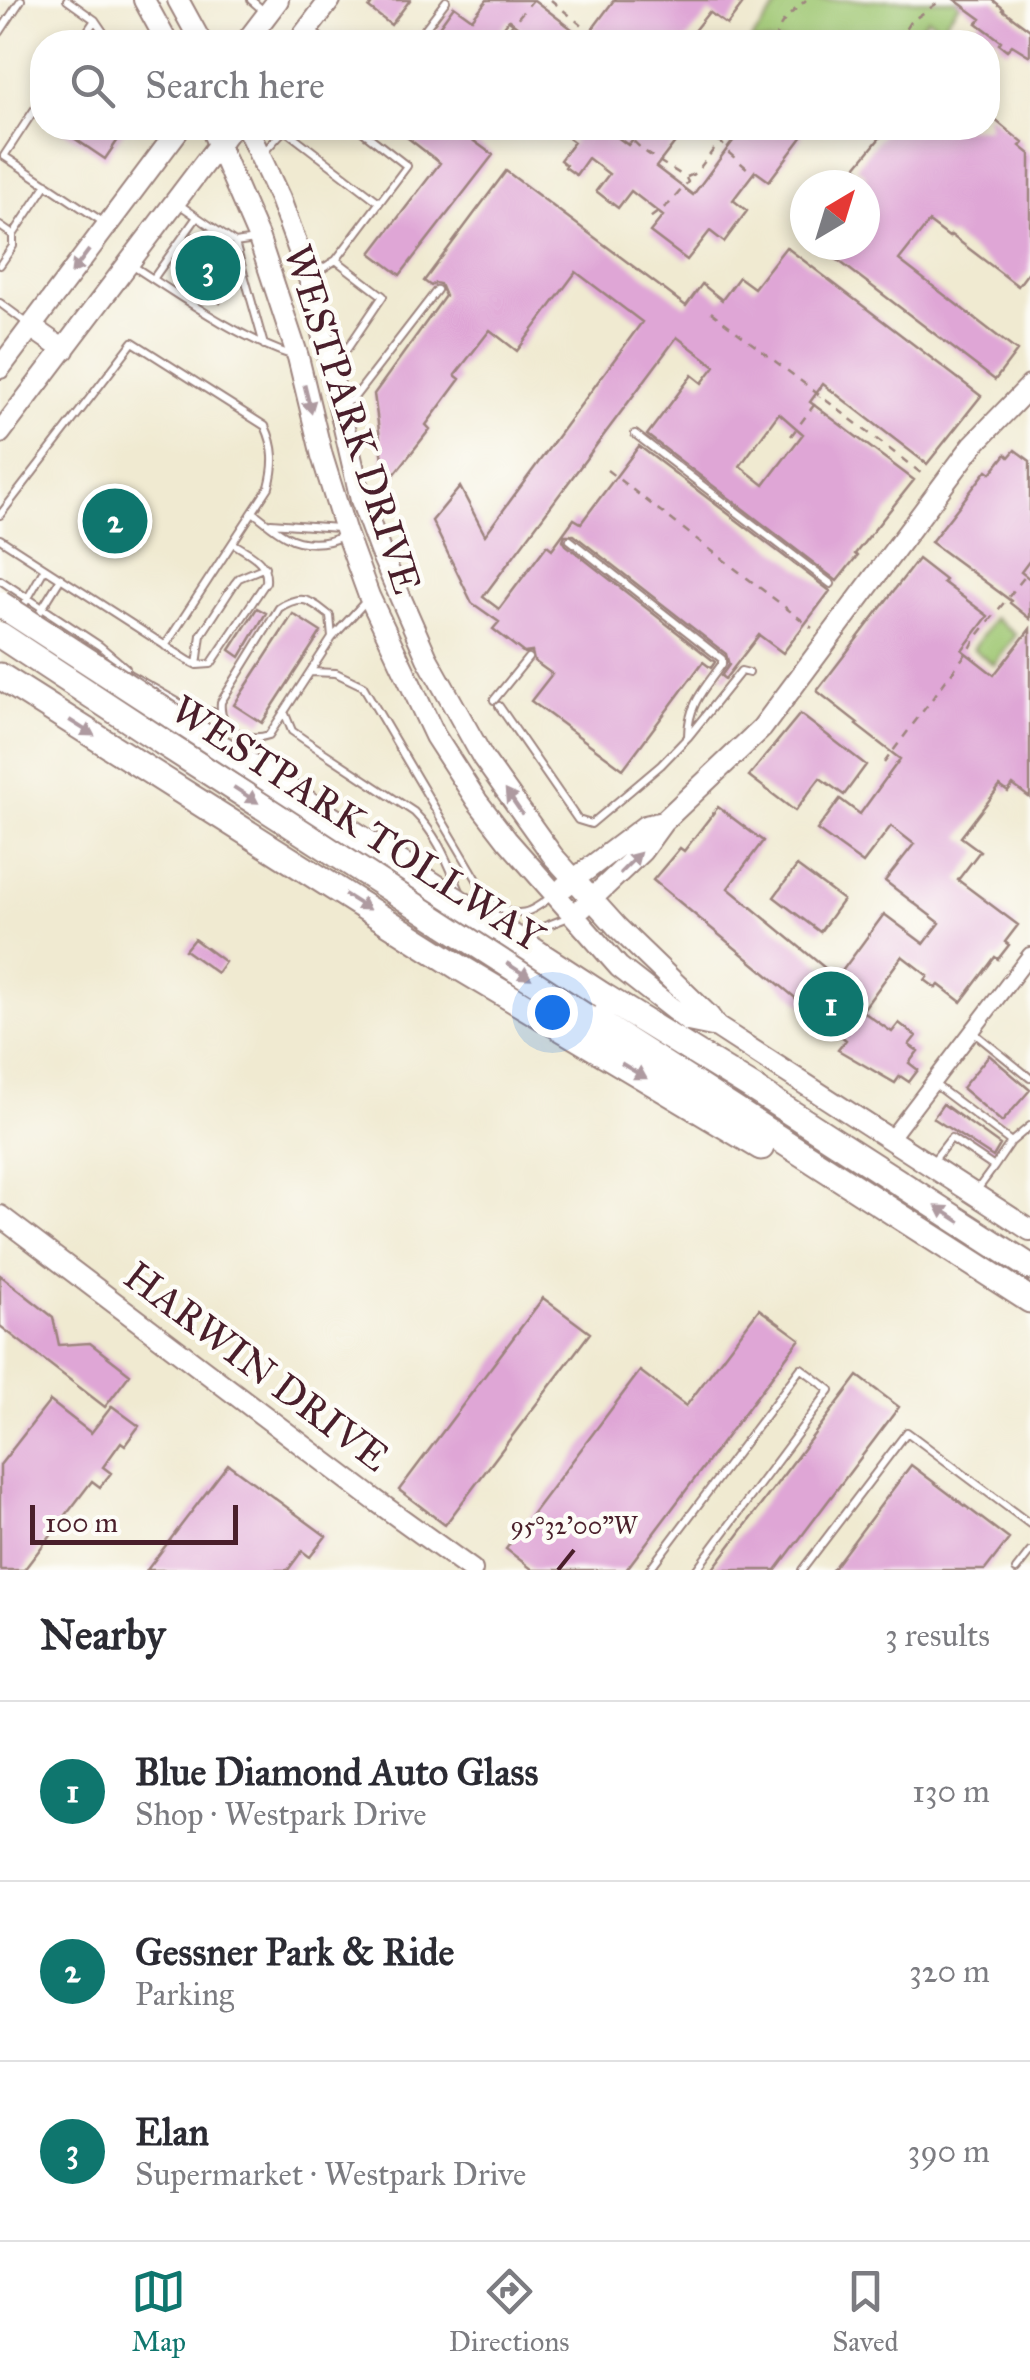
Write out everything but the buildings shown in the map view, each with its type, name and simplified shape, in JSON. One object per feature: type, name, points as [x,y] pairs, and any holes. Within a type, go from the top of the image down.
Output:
[{"type":"highway","name":"WESTPARK TOLLWAY","points":[[0,604],[603,996],[1030,1267]]},
{"type":"highway","name":"WESTPARK TOLLWAY","points":[[10,639],[1030,1300]]},
{"type":"highway","points":[[5,668],[459,968],[831,1188],[878,1202]]},
{"type":"main road","points":[[144,0],[160,30]]},
{"type":"main road","points":[[178,0],[194,30]]},
{"type":"main road","points":[[308,30],[330,0]]},
{"type":"main road","points":[[255,30],[273,7]]},
{"type":"main road","points":[[0,368],[165,140]]},
{"type":"main road","points":[[0,433],[174,201],[215,140]]},
{"type":"main road","name":"WESTPARK DRIVE","points":[[223,140],[298,357],[322,456],[369,596],[434,736],[477,801],[619,968],[688,1022],[717,1028],[1030,1230]]},
{"type":"main road","name":"WESTPARK DRIVE","points":[[253,140],[280,199],[309,278],[361,500],[427,658],[484,758],[572,880],[717,1028]]},
{"type":"main road","points":[[31,326],[64,350]]},
{"type":"main road","points":[[572,915],[592,901],[642,851],[663,822],[762,728],[973,445],[1030,386]]},
{"type":"main road","points":[[346,533],[370,526]]},
{"type":"main road","points":[[434,736],[464,724]]},
{"type":"main road","points":[[554,894],[645,826],[663,822]]},
{"type":"main road","name":"HARWIN DRIVE","points":[[0,1216],[472,1570]]},
{"type":"street","points":[[890,1139],[1030,956]]},
{"type":"lane","points":[[0,32],[22,0]]},
{"type":"lane","points":[[67,0],[95,20],[102,30]]},
{"type":"lane","points":[[251,0],[273,7]]},
{"type":"lane","points":[[424,30],[446,1]]},
{"type":"lane","points":[[88,30],[95,20]]},
{"type":"lane","points":[[30,115],[2,155],[107,225]]},
{"type":"lane","points":[[260,156],[275,140]]},
{"type":"lane","points":[[299,140],[380,202]]},
{"type":"lane","points":[[309,278],[336,260],[407,166],[373,140]]},
{"type":"lane","points":[[0,265],[13,246],[13,236],[47,184]]},
{"type":"lane","points":[[174,201],[235,243],[264,345]]},
{"type":"lane","points":[[152,279],[197,217]]},
{"type":"lane","points":[[0,226],[13,236]]},
{"type":"lane","points":[[235,243],[260,239]]},
{"type":"lane","points":[[128,263],[219,322],[298,357],[328,356],[346,349],[383,296],[336,260]]},
{"type":"lane","points":[[340,405],[353,399],[437,290]]},
{"type":"lane","points":[[0,303],[31,326]]},
{"type":"lane","points":[[0,516],[133,342],[265,426],[273,450],[270,487],[165,646]]},
{"type":"lane","points":[[635,434],[831,584]]},
{"type":"lane","points":[[252,512],[286,536],[298,540],[333,541],[346,533],[334,526],[306,528],[270,523]]},
{"type":"lane","points":[[0,539],[198,665],[211,664],[266,582],[262,562],[233,543]]},
{"type":"lane","points":[[570,540],[722,659],[693,706],[688,737]]},
{"type":"lane","points":[[198,665],[202,634],[234,583],[265,567]]},
{"type":"lane","points":[[0,648],[45,568]]},
{"type":"lane","points":[[61,578],[31,627],[46,626],[190,709],[220,713]]},
{"type":"lane","points":[[0,580],[100,646],[134,675]]},
{"type":"lane","points":[[332,638],[330,616],[303,599],[279,608],[221,702],[225,724],[246,738],[270,736],[332,638],[369,596]]},
{"type":"lane","points":[[5,668],[10,639]]},
{"type":"lane","points":[[528,658],[496,703],[578,820],[590,824],[661,765],[741,671],[749,673]]},
{"type":"lane","points":[[311,672],[336,672],[363,686],[492,905],[511,915],[534,910],[554,894]]},
{"type":"lane","points":[[284,712],[292,731],[426,823],[462,897],[483,920],[508,932],[527,934],[572,915]]},
{"type":"lane","points":[[972,1031],[1030,1078]]},
{"type":"lane","points":[[932,1083],[1010,1142]]},
{"type":"lane","points":[[974,1194],[1010,1142],[1030,1126]]},
{"type":"lane","points":[[931,1165],[951,1138],[994,1167]]},
{"type":"lane","points":[[649,1570],[801,1368],[830,1390],[696,1570]]},
{"type":"lane","points":[[802,1570],[907,1432],[1030,1524]]},
{"type":"lane","points":[[1016,1570],[1030,1552]]},
{"type":"path","points":[[508,30],[533,0]]},
{"type":"path","points":[[544,0],[552,1],[587,30]]},
{"type":"path","points":[[776,30],[806,0]]},
{"type":"path","points":[[905,30],[942,0]]},
{"type":"path","points":[[513,25],[515,30]]},
{"type":"path","points":[[633,140],[686,178]]},
{"type":"path","points":[[686,178],[696,173],[720,141],[756,175]]},
{"type":"path","points":[[650,218],[670,203],[686,184],[686,178]]},
{"type":"path","points":[[711,312],[927,478]]},
{"type":"path","points":[[792,436],[820,396]]},
{"type":"path","points":[[607,470],[812,628]]},
{"type":"path","points":[[884,763],[1030,570]]},
{"type":"green space","points":[[782,0],[962,0],[941,28],[928,18],[918,30],[759,30]]},
{"type":"green space","points":[[994,618],[1016,635],[994,665],[973,649]]},
{"type":"place","name":"Elan","points":[[208,268]]},
{"type":"place","name":"Gessner Park & Ride","points":[[115,521]]},
{"type":"place","name":"Blue Diamond Auto Glass","points":[[831,1004]]}]
